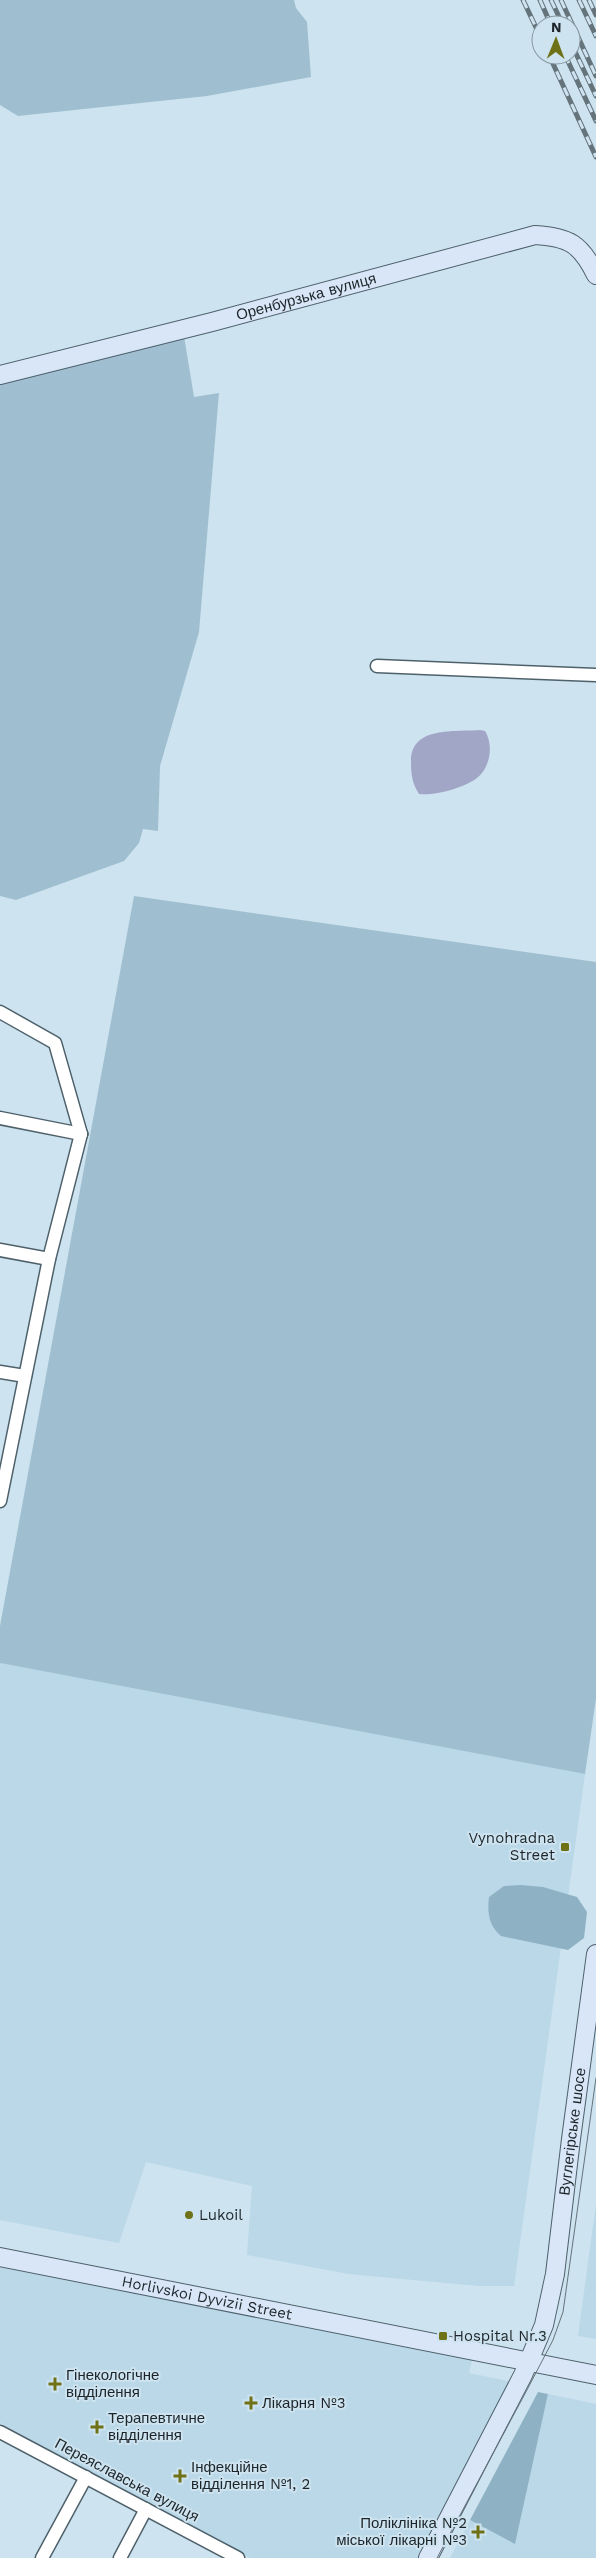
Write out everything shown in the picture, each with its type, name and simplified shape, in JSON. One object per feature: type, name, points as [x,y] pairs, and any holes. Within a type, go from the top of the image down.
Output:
[{"type":"street","name":"Оренбурзька вулиця","points":[[0,375],[222,319],[535,235],[570,241],[580,248],[596,275]]},
{"type":"street","points":[[378,666],[596,675]]},
{"type":"street","points":[[0,1012],[54,1043],[81,1134],[49,1259],[0,1501]]},
{"type":"street","points":[[0,1118],[81,1134]]},
{"type":"street","points":[[0,1250],[49,1259]]},
{"type":"street","points":[[0,1372],[25,1376]]},
{"type":"street","name":"Вуглегірське шосе","points":[[428,2558],[528,2362],[544,2325],[556,2274],[596,1954]]},
{"type":"street","points":[[0,2257],[596,2375]]},
{"type":"street","name":"Переяславська вулиця","points":[[0,2432],[238,2558]]},
{"type":"street","points":[[42,2558],[86,2477]]},
{"type":"street","points":[[120,2558],[146,2509]]},
{"type":"shaded area","points":[[0,0],[294,0],[296,8],[307,22],[311,77],[207,96],[18,116],[0,105]]},
{"type":"shaded area","points":[[184,336],[194,397],[219,393],[199,632],[160,766],[158,831],[143,829],[139,843],[124,861],[16,900],[0,896],[0,384]]},
{"type":"shaded area","points":[[485,731],[490,749],[488,762],[481,774],[471,782],[457,788],[433,794],[419,794],[413,782],[411,766],[413,750],[418,742],[426,736],[436,733]]},
{"type":"shaded area","points":[[134,896],[596,962],[596,1699],[585,1774],[0,1663],[0,1626]]},
{"type":"shaded area","points":[[0,1663],[585,1774],[514,2286],[479,2286],[348,2274],[247,2255],[252,2186],[146,2162],[119,2243],[0,2220]]},
{"type":"shaded area","points":[[504,1886],[543,1887],[577,1897],[587,1912],[584,1938],[568,1950],[501,1936],[491,1923],[488,1908],[489,1897]]},
{"type":"shaded area","points":[[596,2204],[596,2339],[578,2336]]},
{"type":"shaded area","name":"Лікарня №3","points":[[0,2267],[472,2360],[469,2373],[513,2382],[421,2558],[250,2558],[0,2423]]},
{"type":"shaded area","points":[[538,2392],[548,2394],[515,2544],[470,2520]]},
{"type":"shaded area","points":[[548,2394],[596,2404],[596,2558],[450,2558],[470,2520],[515,2543]]},
{"type":"tram line","points":[[437,2558],[553,2340],[563,2312],[596,2078]]},
{"type":"railway","points":[[523,0],[531,17]]},
{"type":"railway","points":[[540,0],[547,15]]},
{"type":"railway","points":[[551,0],[558,15]]},
{"type":"railway","points":[[561,0],[596,76]]},
{"type":"railway","points":[[579,0],[596,36]]},
{"type":"railway","points":[[589,0],[596,15]]},
{"type":"railway","points":[[581,64],[596,96]]},
{"type":"railway","points":[[554,65],[596,157]]},
{"type":"railway","points":[[570,65],[596,121]]},
{"type":"place","name":"Vynohradna Street","points":[[565,1847]]},
{"type":"place","name":"Lukoil","points":[[189,2215]]},
{"type":"place","name":"Hospital Nr.3","points":[[443,2336]]},
{"type":"place","name":"Гінекологічне відділення","points":[[55,2384]]},
{"type":"place","name":"Лікарня №3","points":[[251,2403]]},
{"type":"place","name":"Терапевтичне відділення","points":[[97,2427]]},
{"type":"place","name":"Інфекційне відділення №1, 2","points":[[180,2476]]},
{"type":"place","name":"Поліклініка №2 міської лікарні №3","points":[[478,2532]]}]
